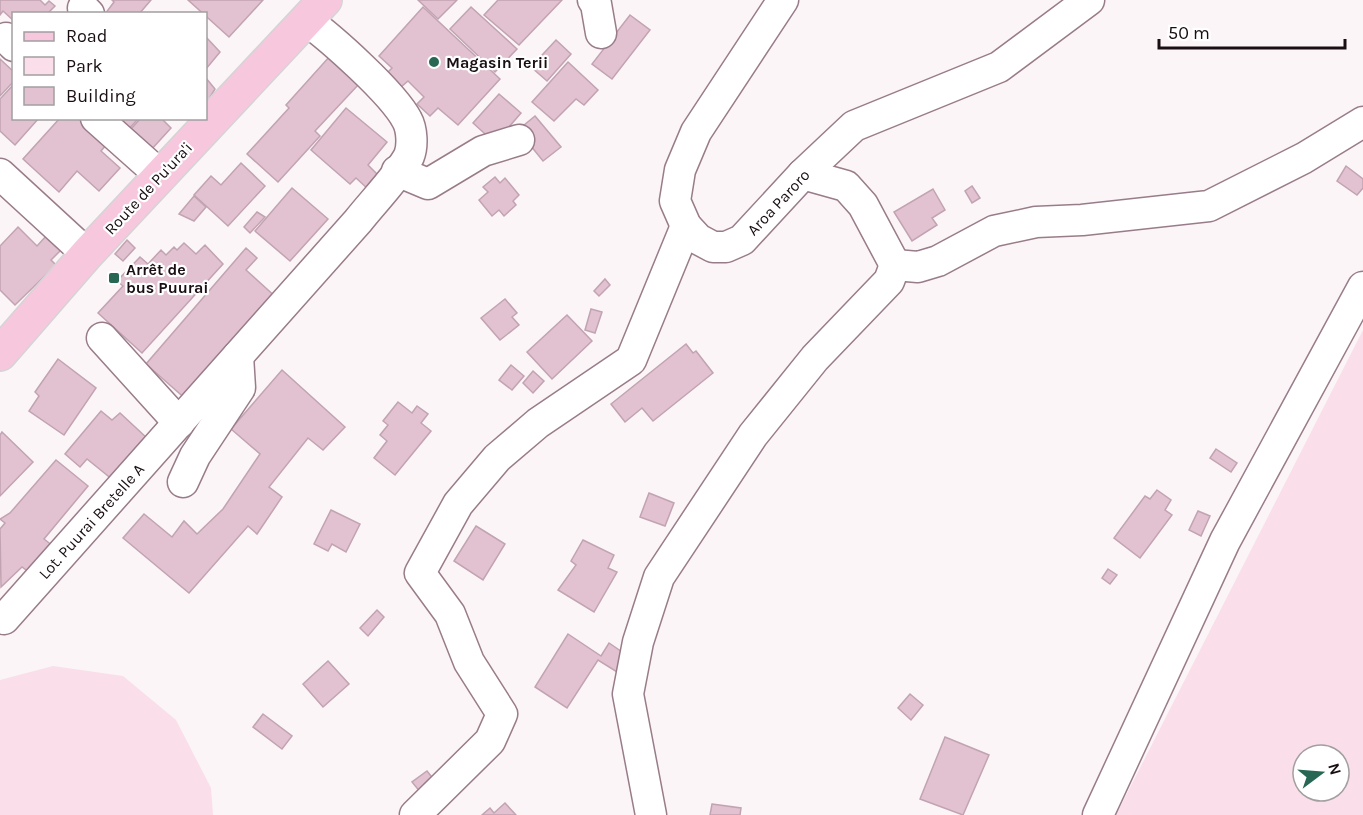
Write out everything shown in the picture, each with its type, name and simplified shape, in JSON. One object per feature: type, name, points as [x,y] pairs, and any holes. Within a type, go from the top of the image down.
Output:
[{"type":"main road","name":"Route de Pu'ura'i","points":[[207,120],[310,9]]},
{"type":"main road","name":"Route de Pu'ura'i","points":[[0,354],[205,122]]},
{"type":"street","points":[[593,0],[596,4],[601,33]]},
{"type":"street","name":"Aroa Paroro","points":[[783,0],[696,132],[680,171],[675,201],[686,226],[698,239],[713,247],[726,247],[742,240],[803,174],[854,126],[999,67],[1089,0]]},
{"type":"street","name":"Lot. Puurai Bretelle A","points":[[4,620],[358,221],[409,155],[412,139],[408,121],[391,98],[322,32],[310,9]]},
{"type":"street","points":[[98,120],[160,175]]},
{"type":"street","points":[[895,265],[918,267],[938,261],[994,231],[1036,222],[1082,220],[1209,206],[1304,158],[1363,122]]},
{"type":"street","points":[[397,171],[428,184],[483,151],[519,140]]},
{"type":"street","points":[[0,174],[87,254]]},
{"type":"street","points":[[651,815],[628,694],[638,642],[659,577],[753,435],[815,358],[890,281],[895,265],[863,206],[846,186],[803,174]]},
{"type":"street","points":[[415,815],[490,741],[502,714],[499,705],[481,683],[469,662],[450,614],[420,573],[425,562],[458,504],[497,458],[538,423],[631,360],[686,226]]},
{"type":"street","points":[[1098,815],[1225,541],[1363,287]]},
{"type":"street","points":[[102,338],[179,423]]},
{"type":"street","points":[[183,482],[195,456],[240,388],[238,356]]},
{"type":"green space","points":[[1363,330],[1363,815],[1116,815]]},
{"type":"green space","points":[[53,666],[123,676],[176,720],[211,788],[213,815],[0,815],[0,680]]},
{"type":"building","points":[[0,0],[40,0],[45,5],[49,1],[55,6],[49,12],[12,12],[12,19],[3,11],[0,15]]},
{"type":"building","points":[[112,0],[151,0],[141,12],[106,12],[114,2]]},
{"type":"building","points":[[188,0],[263,0],[229,37],[207,17],[207,12],[201,12]]},
{"type":"building","points":[[418,0],[457,0],[438,19]]},
{"type":"building","points":[[498,0],[562,0],[519,45],[484,15]]},
{"type":"building","name":"Magasin Terii","points":[[423,7],[500,79],[458,125],[438,108],[430,116],[417,104],[424,97],[408,81],[401,87],[386,74],[392,68],[379,56]]},
{"type":"building","points":[[471,7],[517,49],[495,72],[450,29]]},
{"type":"building","points":[[630,15],[650,30],[612,79],[592,64]]},
{"type":"building","points":[[207,38],[220,52],[207,68]]},
{"type":"building","points":[[556,40],[571,54],[547,81],[531,67]]},
{"type":"building","points":[[330,56],[359,84],[315,131],[320,136],[278,182],[247,154],[289,108],[286,105]]},
{"type":"building","points":[[0,59],[12,70],[12,83],[0,96]]},
{"type":"building","points":[[568,62],[598,90],[584,105],[576,99],[554,121],[532,102]]},
{"type":"building","points":[[207,79],[215,89],[207,102]]},
{"type":"building","points":[[12,86],[12,120],[37,120],[15,145],[0,131],[0,99]]},
{"type":"building","points":[[499,94],[521,113],[495,143],[473,123]]},
{"type":"building","points":[[346,108],[387,142],[368,165],[379,176],[368,189],[356,178],[350,184],[311,150]]},
{"type":"building","points":[[535,116],[561,147],[543,161],[518,130]]},
{"type":"building","points":[[58,120],[86,120],[107,144],[101,151],[120,168],[99,191],[77,171],[59,192],[23,159]]},
{"type":"building","points":[[108,120],[137,120],[123,135]]},
{"type":"building","points":[[139,120],[163,120],[171,128],[151,150],[130,130]]},
{"type":"building","points":[[241,163],[265,186],[228,226],[194,195],[211,176],[221,185]]},
{"type":"building","points":[[1346,166],[1363,179],[1363,188],[1357,195],[1337,181]]},
{"type":"building","points":[[495,177],[500,183],[505,178],[519,195],[513,201],[516,205],[504,216],[499,210],[492,216],[479,200],[488,192],[483,187]]},
{"type":"building","points":[[972,186],[980,198],[972,203],[965,191]]},
{"type":"building","points":[[292,188],[328,219],[290,261],[255,231]]},
{"type":"building","points":[[933,189],[945,210],[932,218],[937,225],[912,241],[894,212]]},
{"type":"building","points":[[194,196],[206,207],[194,221],[179,214]]},
{"type":"building","points":[[257,212],[265,217],[250,233],[244,227]]},
{"type":"building","points":[[18,227],[37,246],[47,235],[62,249],[51,260],[56,265],[15,305],[0,290],[0,246]]},
{"type":"building","points":[[127,240],[135,248],[123,261],[115,254]]},
{"type":"building","points":[[184,243],[196,254],[205,245],[223,264],[142,353],[98,313],[123,286],[117,281],[140,257],[148,264],[161,250],[166,255],[174,247],[177,250]]},
{"type":"building","points":[[246,248],[257,258],[246,270],[278,299],[188,401],[146,364]]},
{"type":"building","points":[[605,279],[610,285],[599,296],[594,291]]},
{"type":"building","points":[[505,299],[517,313],[512,317],[519,325],[500,340],[481,318]]},
{"type":"building","points":[[591,309],[602,312],[595,333],[585,330]]},
{"type":"building","points":[[567,315],[592,341],[552,379],[527,352]]},
{"type":"building","points":[[686,344],[693,353],[696,351],[713,373],[653,421],[642,408],[625,422],[611,404]]},
{"type":"building","points":[[58,359],[96,388],[64,435],[29,411],[39,396],[35,392]]},
{"type":"building","points":[[511,365],[524,376],[512,390],[499,380]]},
{"type":"building","points":[[282,370],[345,427],[323,450],[308,438],[269,487],[282,497],[257,534],[248,526],[189,593],[123,538],[144,514],[172,537],[184,521],[197,534],[223,509],[260,454],[231,429]]},
{"type":"building","points":[[533,371],[544,381],[533,393],[523,383]]},
{"type":"building","points":[[398,402],[412,413],[417,406],[428,414],[421,423],[431,431],[395,475],[374,458],[387,441],[380,435],[388,425],[383,421]]},
{"type":"building","points":[[101,411],[112,420],[120,413],[148,439],[113,480],[87,459],[80,467],[65,454]]},
{"type":"building","points":[[2,432],[33,462],[0,496],[0,435]]},
{"type":"building","points":[[1216,449],[1237,463],[1231,472],[1210,458]]},
{"type":"building","points":[[56,460],[88,486],[44,539],[53,546],[30,573],[22,567],[1,587],[0,529],[5,523],[0,519],[10,513]]},
{"type":"building","points":[[1157,490],[1171,500],[1165,510],[1172,515],[1140,558],[1114,538],[1145,496],[1150,499]]},
{"type":"building","points":[[649,493],[674,503],[665,526],[640,517]]},
{"type":"building","points":[[331,510],[360,524],[346,552],[332,544],[328,551],[314,544]]},
{"type":"building","points":[[1198,511],[1210,516],[1201,536],[1189,530]]},
{"type":"building","points":[[476,526],[505,544],[483,580],[454,561]]},
{"type":"building","points":[[583,540],[614,555],[608,568],[617,572],[594,612],[558,590],[576,565],[571,561]]},
{"type":"building","points":[[1108,569],[1117,575],[1110,584],[1102,578]]},
{"type":"building","points":[[377,610],[384,617],[368,636],[360,628]]},
{"type":"building","points":[[568,634],[601,656],[609,643],[628,656],[622,675],[598,660],[567,708],[535,687]]},
{"type":"building","points":[[328,661],[349,684],[323,707],[303,684]]},
{"type":"building","points":[[910,694],[923,705],[911,720],[898,708]]},
{"type":"building","points":[[263,714],[292,736],[282,749],[253,727]]},
{"type":"building","points":[[945,737],[989,755],[963,815],[920,799]]},
{"type":"building","points":[[427,771],[439,786],[425,798],[412,782]]},
{"type":"building","points":[[505,803],[516,815],[482,815],[490,808],[494,813]]},
{"type":"building","points":[[712,804],[741,808],[740,815],[710,815]]},
{"type":"place","name":"Magasin Terii","points":[[434,62]]},
{"type":"place","name":"Arrêt de bus Puurai","points":[[114,278]]}]
